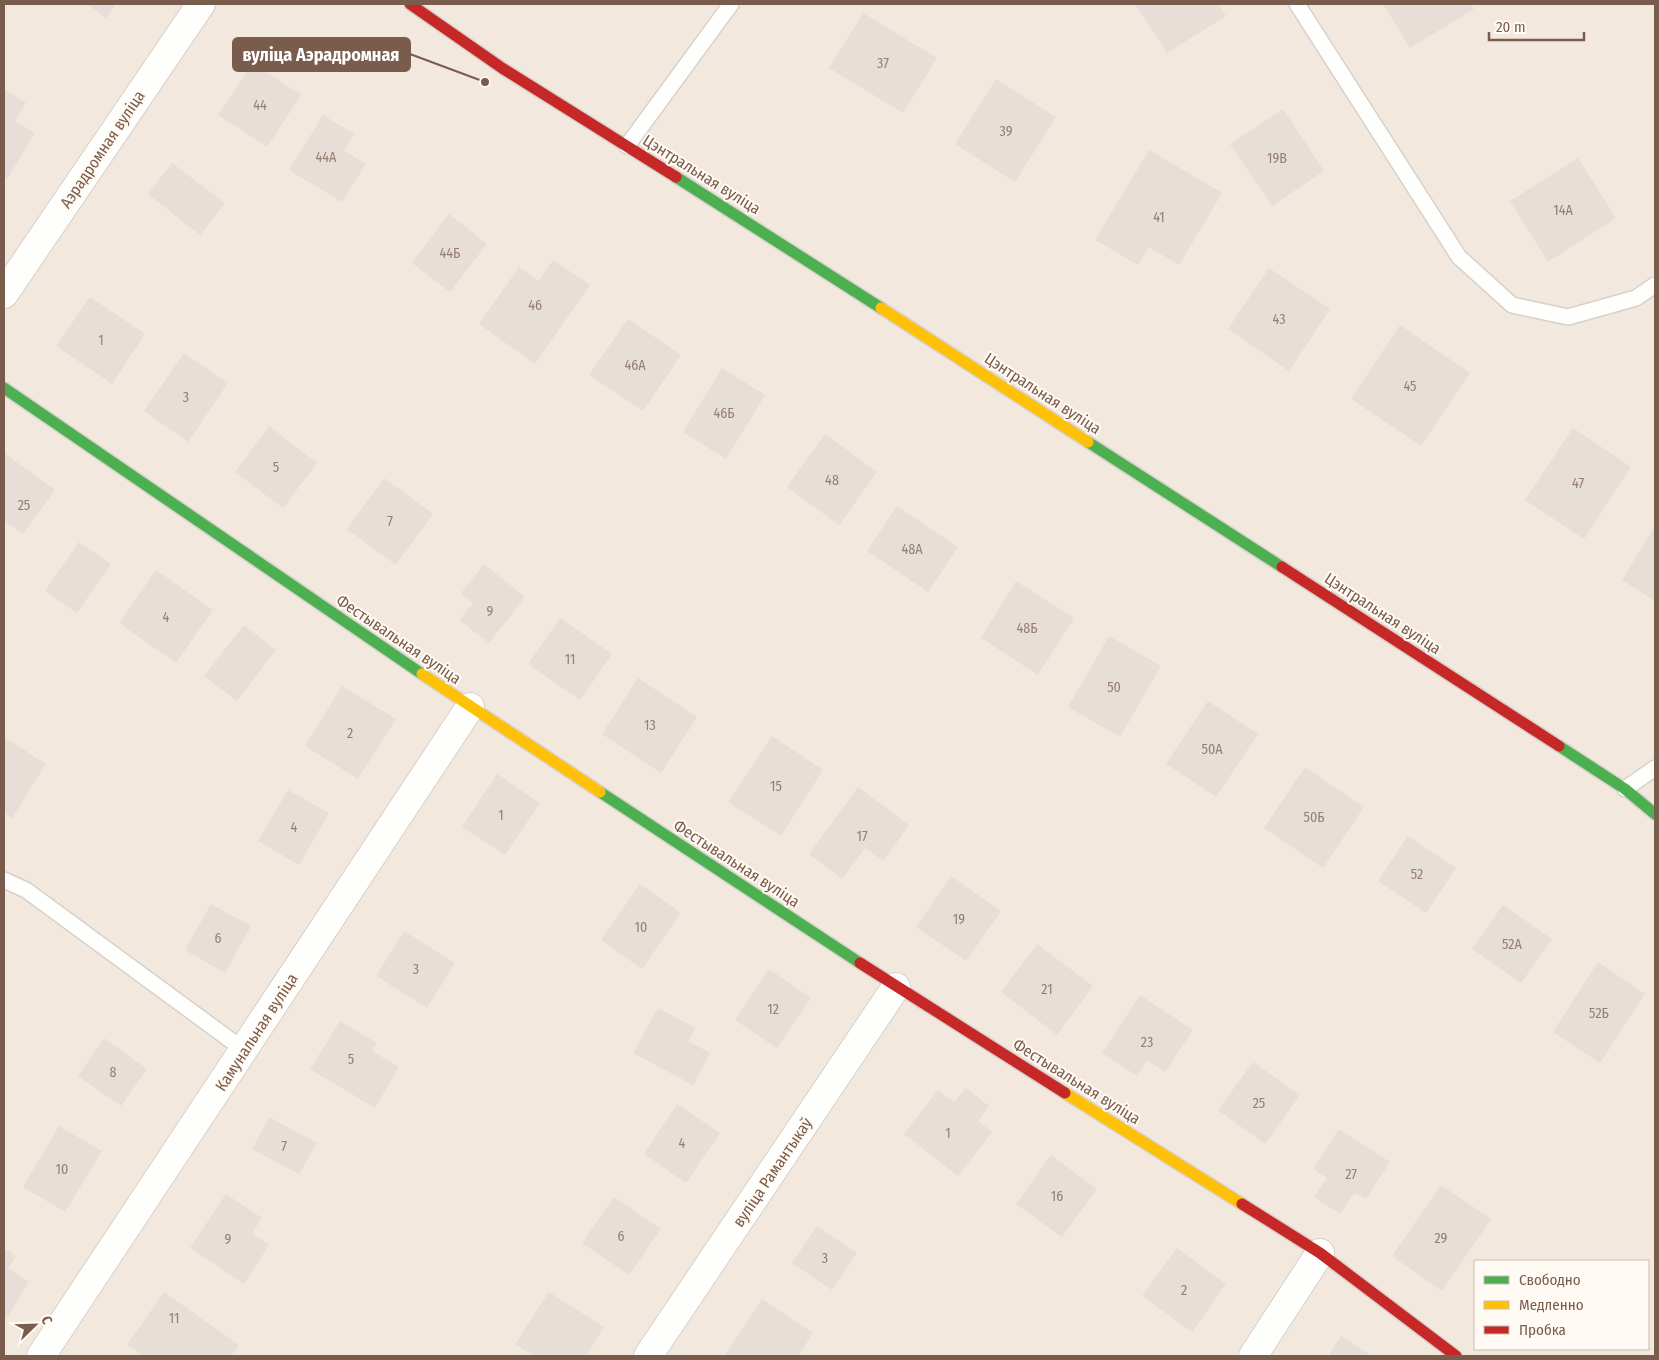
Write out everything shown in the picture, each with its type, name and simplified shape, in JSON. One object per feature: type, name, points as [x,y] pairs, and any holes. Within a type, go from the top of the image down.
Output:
[{"type":"street","name":"Аэрадромная вуліца","points":[[4,294],[201,4]]},
{"type":"street","name":"Цэнтральная вуліца","points":[[410,4],[502,68],[818,267],[1625,789],[1655,814]]},
{"type":"street","name":"Фестывальная вуліца","points":[[4,388],[470,707],[896,987],[1320,1253],[1456,1356]]},
{"type":"street","name":"Камунальная вуліца","points":[[42,1356],[470,707]]},
{"type":"street","name":"вуліца Рамантыкаў","points":[[648,1356],[896,987]]},
{"type":"street","points":[[1253,1356],[1320,1253]]},
{"type":"lane","points":[[626,146],[731,4]]},
{"type":"lane","points":[[1297,4],[1459,257],[1512,305],[1568,318],[1636,298],[1655,285]]},
{"type":"lane","points":[[1625,789],[1655,768]]},
{"type":"lane","points":[[4,880],[26,890],[244,1050]]},
{"type":"shaded area","points":[[4,4],[1655,4],[1655,1356],[4,1356]]},
{"type":"building","points":[[87,4],[116,4],[106,18]]},
{"type":"building","points":[[1135,4],[1218,4],[1226,16],[1167,53]]},
{"type":"building","points":[[1383,4],[1471,4],[1474,9],[1410,48]]},
{"type":"building","points":[[863,13],[937,58],[903,113],[829,68]]},
{"type":"building","points":[[253,63],[301,95],[267,147],[218,115]]},
{"type":"building","points":[[996,79],[1056,117],[1015,182],[955,144]]},
{"type":"building","points":[[4,89],[26,103],[15,121],[35,133],[7,179],[4,177]]},
{"type":"building","points":[[1283,109],[1324,171],[1272,206],[1230,144]]},
{"type":"building","points":[[323,115],[354,134],[344,150],[366,164],[342,202],[289,170]]},
{"type":"building","points":[[1149,150],[1222,193],[1179,265],[1149,247],[1138,265],[1095,240]]},
{"type":"building","points":[[1578,158],[1616,218],[1548,262],[1510,201]]},
{"type":"building","points":[[172,163],[225,203],[200,235],[148,194]]},
{"type":"building","points":[[449,214],[487,244],[450,292],[412,263]]},
{"type":"building","points":[[553,260],[590,285],[535,364],[479,324],[519,267],[538,281]]},
{"type":"building","points":[[1269,268],[1330,309],[1289,371],[1228,329]]},
{"type":"building","points":[[90,297],[145,334],[112,384],[56,346]]},
{"type":"building","points":[[628,319],[681,355],[643,411],[589,375]]},
{"type":"building","points":[[1400,325],[1470,373],[1421,446],[1351,399]]},
{"type":"building","points":[[184,353],[228,383],[188,442],[144,411]]},
{"type":"building","points":[[722,368],[765,395],[726,459],[683,432]]},
{"type":"building","points":[[269,426],[317,463],[283,508],[235,472]]},
{"type":"building","points":[[1573,428],[1631,467],[1584,539],[1525,500]]},
{"type":"building","points":[[825,434],[877,472],[839,525],[787,487]]},
{"type":"building","points":[[4,453],[55,490],[23,534],[4,521]]},
{"type":"building","points":[[384,478],[433,514],[396,565],[347,529]]},
{"type":"building","points":[[897,506],[958,547],[928,592],[867,551]]},
{"type":"building","points":[[1655,526],[1655,601],[1622,580]]},
{"type":"building","points":[[79,542],[111,564],[77,613],[45,591]]},
{"type":"building","points":[[484,564],[525,597],[489,643],[459,620],[473,603],[461,593]]},
{"type":"building","points":[[156,570],[213,610],[176,663],[119,623]]},
{"type":"building","points":[[1016,581],[1074,618],[1038,675],[981,638]]},
{"type":"building","points":[[560,618],[612,654],[580,700],[528,664]]},
{"type":"building","points":[[244,625],[276,650],[237,701],[204,676]]},
{"type":"building","points":[[1109,636],[1161,666],[1120,737],[1068,707]]},
{"type":"building","points":[[638,678],[697,717],[661,773],[602,734]]},
{"type":"building","points":[[342,686],[396,719],[358,779],[305,746]]},
{"type":"building","points":[[1208,701],[1258,734],[1216,797],[1166,764]]},
{"type":"building","points":[[772,736],[823,770],[781,836],[728,802]]},
{"type":"building","points":[[4,737],[46,764],[12,818],[4,813]]},
{"type":"building","points":[[1305,767],[1364,807],[1323,868],[1264,828]]},
{"type":"building","points":[[497,774],[540,803],[505,855],[462,827]]},
{"type":"building","points":[[858,787],[909,825],[883,861],[865,848],[842,879],[809,854]]},
{"type":"building","points":[[288,790],[329,813],[299,865],[258,841]]},
{"type":"building","points":[[1408,836],[1456,868],[1426,913],[1378,881]]},
{"type":"building","points":[[951,876],[1001,911],[966,961],[916,927]]},
{"type":"building","points":[[640,884],[681,913],[642,969],[601,940]]},
{"type":"building","points":[[211,904],[251,926],[225,973],[185,950]]},
{"type":"building","points":[[1503,905],[1552,939],[1521,983],[1472,949]]},
{"type":"building","points":[[404,931],[455,963],[427,1008],[376,976]]},
{"type":"building","points":[[1037,944],[1093,986],[1057,1035],[1001,992]]},
{"type":"building","points":[[1598,962],[1645,994],[1600,1063],[1553,1032]]},
{"type":"building","points":[[769,969],[811,998],[777,1048],[735,1020]]},
{"type":"building","points":[[1140,995],[1193,1030],[1165,1072],[1147,1060],[1137,1076],[1102,1053]]},
{"type":"building","points":[[658,1008],[696,1028],[688,1041],[710,1053],[693,1085],[633,1053]]},
{"type":"building","points":[[340,1021],[377,1043],[372,1051],[399,1067],[375,1108],[310,1069]]},
{"type":"building","points":[[104,1038],[147,1069],[121,1106],[78,1076]]},
{"type":"building","points":[[1253,1062],[1300,1095],[1265,1144],[1218,1110]]},
{"type":"building","points":[[966,1088],[989,1106],[978,1121],[992,1132],[958,1176],[904,1134],[938,1090],[954,1102]]},
{"type":"building","points":[[677,1104],[720,1133],[686,1183],[644,1154]]},
{"type":"building","points":[[269,1117],[317,1143],[299,1174],[252,1149]]},
{"type":"building","points":[[59,1126],[102,1151],[65,1212],[23,1187]]},
{"type":"building","points":[[1339,1129],[1390,1162],[1366,1199],[1354,1193],[1340,1214],[1314,1197],[1327,1178],[1313,1169]]},
{"type":"building","points":[[1051,1155],[1097,1189],[1062,1237],[1016,1204]]},
{"type":"building","points":[[1441,1185],[1491,1219],[1442,1291],[1392,1256]]},
{"type":"building","points":[[226,1194],[262,1218],[252,1233],[269,1245],[244,1284],[190,1248]]},
{"type":"building","points":[[614,1197],[661,1229],[629,1275],[582,1243]]},
{"type":"building","points":[[817,1226],[857,1253],[832,1290],[792,1263]]},
{"type":"building","points":[[4,1248],[16,1256],[8,1268],[29,1282],[4,1323]]},
{"type":"building","points":[[1177,1248],[1226,1284],[1192,1332],[1142,1296]]},
{"type":"building","points":[[164,1292],[239,1345],[231,1356],[144,1356],[127,1345]]},
{"type":"building","points":[[549,1292],[604,1327],[586,1356],[534,1356],[515,1344]]},
{"type":"building","points":[[762,1299],[813,1333],[798,1356],[725,1355]]},
{"type":"building","points":[[1341,1336],[1372,1356],[1328,1356]]},
{"type":"traffic: fast","points":[[676,177],[881,308]]},
{"type":"traffic: fast","points":[[4,388],[422,674]]},
{"type":"traffic: fast","points":[[1088,442],[1282,567]]},
{"type":"traffic: fast","points":[[1559,746],[1625,789],[1655,814]]},
{"type":"traffic: fast","points":[[600,792],[860,963]]},
{"type":"traffic: slow","points":[[881,308],[1088,442]]},
{"type":"traffic: slow","points":[[422,674],[600,792]]},
{"type":"traffic: slow","points":[[1065,1093],[1242,1204]]},
{"type":"traffic: jam","points":[[410,4],[502,68],[676,177]]},
{"type":"traffic: jam","points":[[1282,567],[1559,746]]},
{"type":"traffic: jam","points":[[860,963],[1065,1093]]},
{"type":"traffic: jam","points":[[1242,1204],[1320,1253],[1456,1356]]},
{"type":"place","name":"вуліца Аэрадромная","points":[[485,82]]}]
